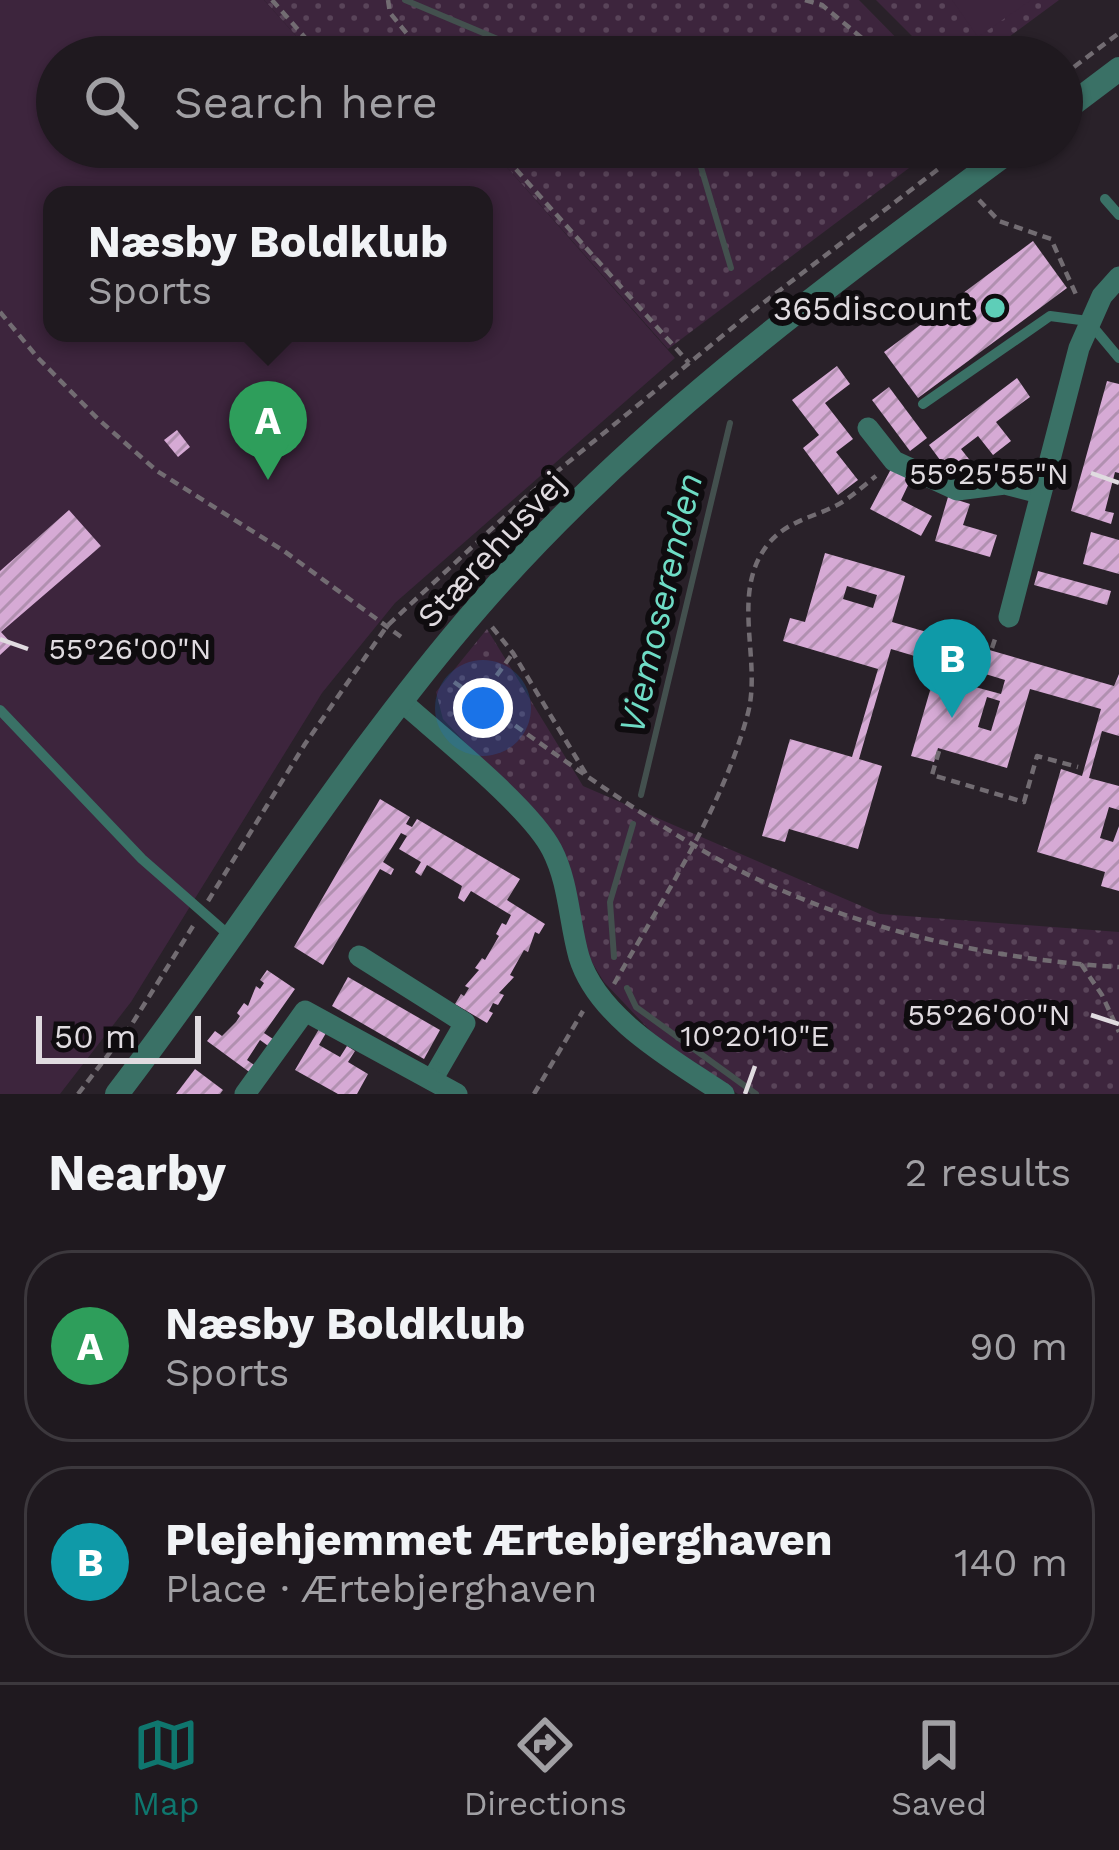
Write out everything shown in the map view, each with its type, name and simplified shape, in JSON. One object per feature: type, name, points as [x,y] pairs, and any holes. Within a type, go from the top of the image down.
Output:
[{"type":"street","points":[[1083,97],[1119,70]]},
{"type":"street","name":"Stærehusvej","points":[[117,1094],[401,701],[476,608],[614,466],[701,389],[988,168]]},
{"type":"street","points":[[1009,617],[1088,320],[1119,277]]},
{"type":"street","points":[[868,428],[894,460],[957,490],[1005,484],[1040,494]]},
{"type":"street","points":[[401,701],[472,765],[551,847],[563,879],[580,960],[600,996],[631,1027],[724,1094]]},
{"type":"street","points":[[359,956],[465,1023],[433,1080]]},
{"type":"street","points":[[245,1094],[305,1011],[457,1094]]},
{"type":"lane","points":[[1105,199],[1119,215]]},
{"type":"lane","points":[[923,404],[1050,316],[1088,320],[1119,358]]},
{"type":"lane","points":[[0,710],[142,859],[231,937]]},
{"type":"path","points":[[272,0],[304,36]]},
{"type":"path","points":[[805,0],[822,5],[860,36]]},
{"type":"path","points":[[388,1],[390,13],[409,36]]},
{"type":"path","points":[[1083,60],[1119,33]]},
{"type":"path","points":[[515,168],[689,363]]},
{"type":"path","points":[[999,221],[1052,239],[1088,320]]},
{"type":"path","points":[[0,312],[98,419],[157,471],[284,551],[404,639]]},
{"type":"path","points":[[534,1094],[693,845],[735,755],[754,679],[749,598],[755,567],[769,543],[797,519],[845,501],[894,460]]},
{"type":"path","points":[[476,608],[513,653],[589,779]]},
{"type":"path","points":[[478,700],[513,653]]},
{"type":"path","points":[[454,682],[589,779],[693,845],[773,886],[858,920],[962,947],[1119,967]]},
{"type":"path","points":[[939,751],[932,776],[1024,802],[1036,756],[1078,767]]},
{"type":"path","points":[[1081,964],[1102,994],[1119,1032]]},
{"type":"shaded area","points":[[0,0],[264,0],[296,36],[36,36],[36,168],[508,168],[675,358],[395,603],[322,693],[131,1002],[60,1094],[0,1094]]},
{"type":"shaded area","points":[[264,0],[859,0],[894,36],[296,36]]},
{"type":"shaded area","points":[[876,0],[1059,0],[1010,36],[912,36]]},
{"type":"shaded area","points":[[952,0],[1031,0],[979,36]]},
{"type":"shaded area","points":[[508,168],[909,168],[668,349]]},
{"type":"shaded area","points":[[487,629],[583,786],[880,914],[1119,932],[1119,1094],[738,1094],[663,1044],[604,982],[587,954],[533,814],[443,719],[436,692]]},
{"type":"building","points":[[1033,241],[1067,288],[918,398],[884,352]]},
{"type":"building","points":[[837,366],[850,384],[825,403],[853,439],[836,452],[858,480],[838,495],[803,448],[819,435],[792,400]]},
{"type":"building","points":[[1017,378],[1030,397],[996,422],[1011,441],[993,455],[978,436],[961,449],[976,468],[957,483],[929,445]]},
{"type":"building","points":[[1107,381],[1119,384],[1119,473],[1115,472],[1105,511],[1114,513],[1111,524],[1071,511]]},
{"type":"building","points":[[889,387],[927,438],[910,451],[872,400]]},
{"type":"building","points":[[177,430],[190,447],[178,457],[164,440]]},
{"type":"building","points":[[891,469],[911,479],[901,500],[932,516],[921,536],[870,509]]},
{"type":"building","points":[[948,497],[970,504],[963,525],[997,535],[990,557],[935,541]]},
{"type":"building","points":[[69,510],[101,546],[1,632],[12,644],[0,655],[0,571]]},
{"type":"building","points":[[1091,532],[1119,540],[1119,574],[1083,564]]},
{"type":"building","points":[[825,553],[905,576],[892,622],[1114,686],[1119,674],[1119,736],[1102,731],[1089,778],[1119,786],[1119,810],[1109,807],[1100,838],[1113,842],[1119,826],[1119,891],[1101,886],[1105,872],[1037,852],[1061,769],[1082,776],[1101,709],[1030,689],[1007,768],[938,748],[934,762],[911,756],[938,663],[891,649],[859,759],[882,766],[858,849],[789,829],[785,842],[762,836],[790,739],[852,757],[878,669],[783,641],[790,618],[805,622]],"holes":[[[847,586],[877,595],[873,608],[843,599]],[[969,669],[1005,680],[1001,694],[964,684]],[[987,697],[1000,701],[991,731],[978,727]]]},
{"type":"building","points":[[1038,571],[1111,591],[1107,605],[1034,585]]},
{"type":"building","points":[[380,799],[410,817],[406,824],[412,827],[417,819],[520,879],[507,900],[545,924],[539,934],[535,932],[528,952],[524,950],[510,975],[514,977],[499,993],[504,995],[498,1005],[493,1003],[487,1023],[455,1004],[511,915],[471,891],[464,902],[458,898],[462,886],[427,865],[421,876],[415,872],[421,862],[399,849],[407,836],[401,833],[383,862],[394,869],[391,875],[380,869],[323,965],[294,947]]},
{"type":"building","points":[[267,970],[295,989],[264,1033],[276,1041],[271,1048],[260,1040],[247,1060],[257,1067],[252,1074],[207,1041],[215,1031],[222,1036],[236,1022],[256,986],[260,989],[264,983],[260,980]]},
{"type":"building","points":[[348,977],[440,1030],[424,1059],[332,1006]]},
{"type":"building","points":[[319,1029],[326,1033],[319,1045],[340,1057],[347,1046],[355,1051],[348,1062],[368,1074],[357,1094],[338,1094],[295,1070]]},
{"type":"building","points":[[195,1069],[223,1090],[220,1094],[176,1094]]},
{"type":"waterway","name":"Viemoserenden","points":[[405,0],[490,36]]},
{"type":"waterway","name":"Viemoserenden","points":[[701,168],[731,268]]},
{"type":"waterway","name":"Viemoserenden","points":[[641,795],[730,423]]},
{"type":"waterway","name":"Viemoserenden","points":[[614,957],[610,902],[633,824]]},
{"type":"waterway","name":"Viemoserenden","points":[[627,988],[636,1007],[756,1094]]},
{"type":"place","name":"365discount","points":[[995,308]]},
{"type":"place","name":"Næsby Boldklub","points":[[268,480]]},
{"type":"place","name":"Plejehjemmet Ærtebjerghaven","points":[[952,718]]}]
